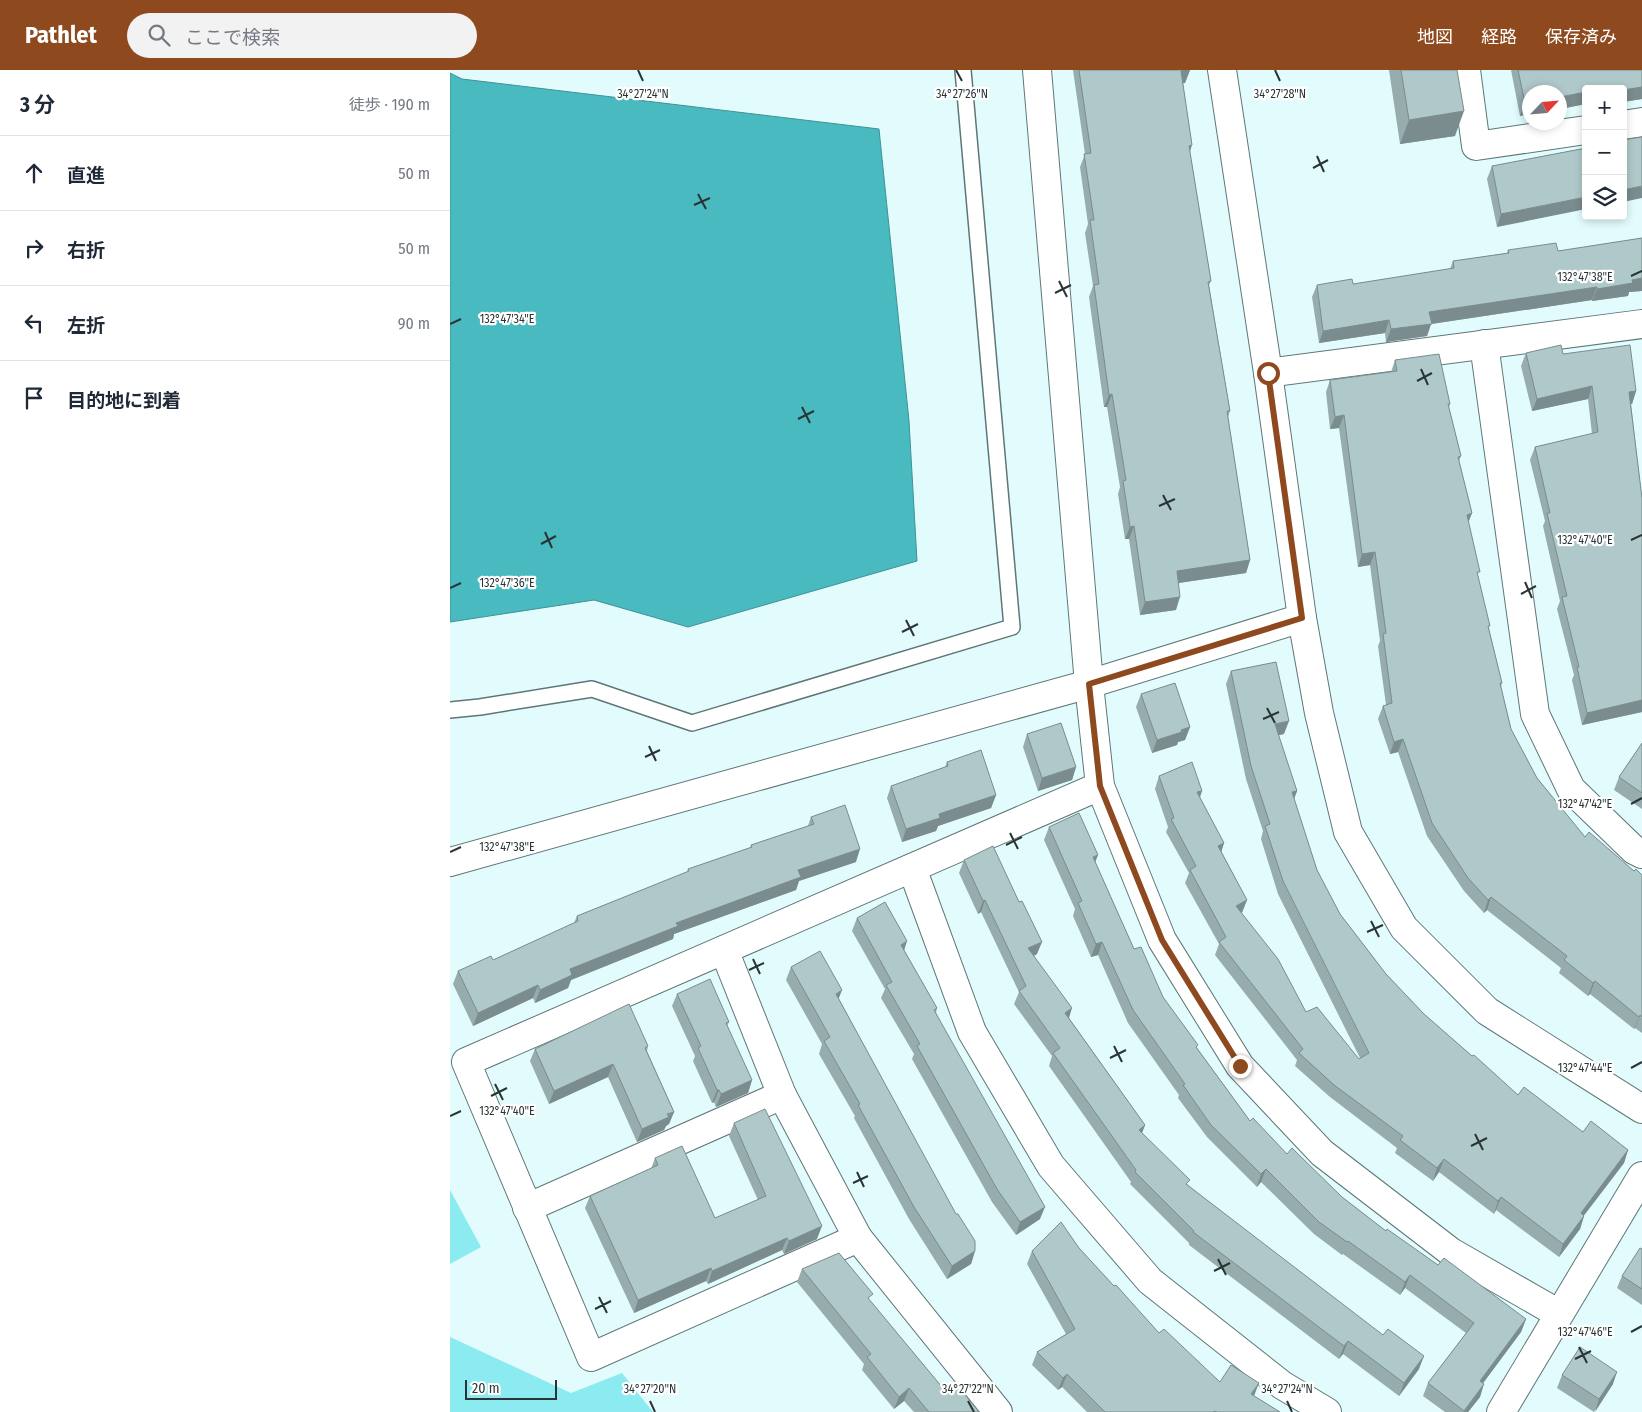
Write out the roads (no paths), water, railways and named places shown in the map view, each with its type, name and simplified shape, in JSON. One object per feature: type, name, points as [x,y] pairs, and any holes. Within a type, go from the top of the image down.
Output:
[{"type":"street","points":[[1037,70],[1089,684],[1100,786],[1162,940],[1240,1066],[1322,1153],[1451,1252],[1559,1314]]},
{"type":"street","points":[[1222,70],[1268,373],[1302,618],[1320,713],[1348,832],[1404,928],[1487,1011],[1642,1109]]},
{"type":"street","points":[[1466,70],[1476,146],[1582,131]]},
{"type":"street","points":[[1627,124],[1642,122]]},
{"type":"street","points":[[1268,373],[1642,324]]},
{"type":"street","points":[[1484,344],[1535,714],[1571,789],[1634,850],[1642,854]]},
{"type":"street","points":[[450,862],[1089,684],[1302,618]]},
{"type":"street","points":[[858,1238],[591,1357],[466,1062],[1100,786]]},
{"type":"street","points":[[912,868],[972,1032],[1051,1166],[1150,1281],[1282,1385],[1327,1412]]},
{"type":"street","points":[[724,950],[782,1095],[858,1238],[998,1412]]},
{"type":"street","points":[[527,1208],[782,1095]]},
{"type":"street","points":[[1501,1412],[1642,1176]]},
{"type":"lane","points":[[450,710],[592,689],[692,722],[1012,627],[963,70]]}]
